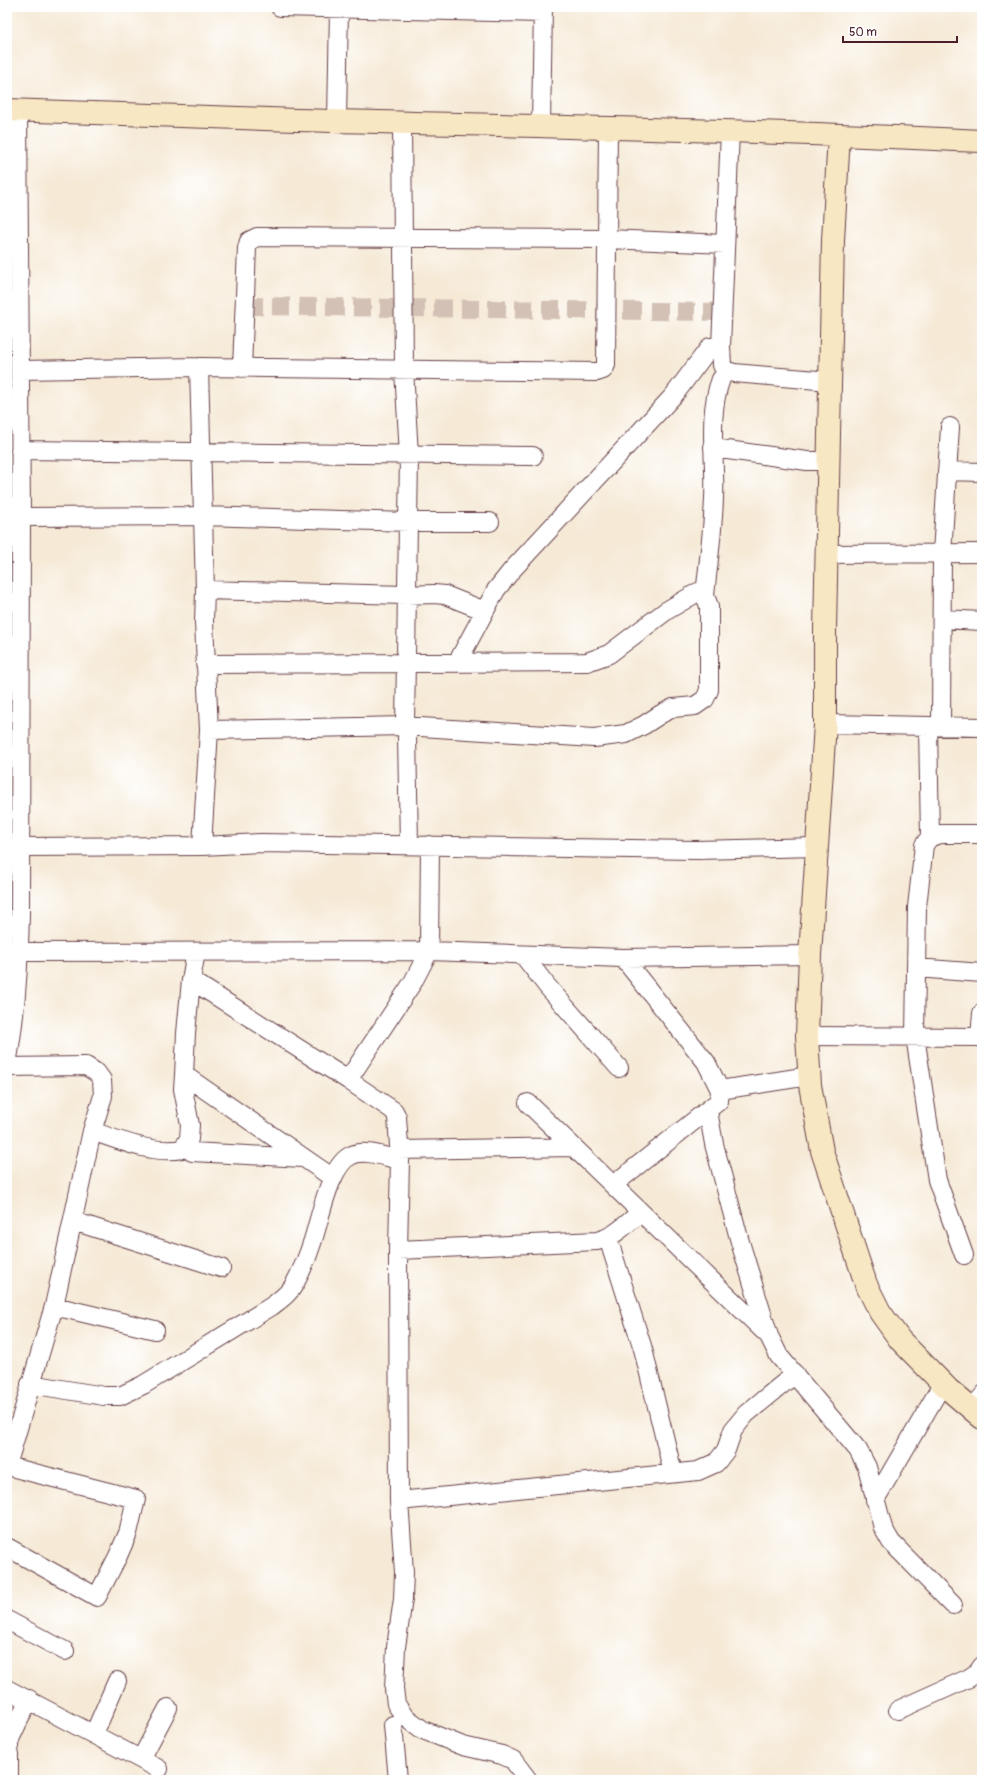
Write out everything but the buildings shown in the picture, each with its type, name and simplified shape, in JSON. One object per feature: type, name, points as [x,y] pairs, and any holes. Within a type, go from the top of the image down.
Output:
[{"type":"street","points":[[280,7],[543,10],[541,125]]},
{"type":"street","points":[[337,121],[339,8]]},
{"type":"street","points":[[7,1547],[96,1597],[118,1556],[128,1533],[136,1499],[7,1466],[54,1306],[92,1132],[103,1096],[102,1080],[96,1073],[86,1066],[7,1066],[11,1041],[19,952],[20,847],[13,815],[13,619],[21,517],[20,450],[16,380],[12,110],[337,121],[541,125],[839,134],[982,141]]},
{"type":"street","points":[[402,122],[404,370],[409,454],[409,522],[405,595],[404,663],[409,845]]},
{"type":"street","points":[[16,380],[199,367],[597,372],[603,370],[606,365],[608,127]]},
{"type":"street","points":[[730,131],[721,347],[722,365],[725,370],[734,373],[830,381]]},
{"type":"street","points":[[839,134],[833,240],[826,554],[825,724],[810,955],[807,1036],[809,1076],[822,1152],[866,1284],[880,1312],[900,1340],[943,1383],[975,1412]]},
{"type":"street","points":[[242,368],[247,248],[249,241],[257,237],[607,239],[725,244]]},
{"type":"street","points":[[457,663],[496,590],[512,570],[674,395],[710,348],[721,347]]},
{"type":"street","points":[[199,367],[205,590],[205,664],[209,730],[202,846]]},
{"type":"street","points":[[209,730],[405,726],[594,738],[626,734],[673,708],[695,706],[705,699],[709,690],[709,606],[705,596],[714,498],[713,448],[715,393],[721,379]]},
{"type":"street","points":[[950,427],[942,554],[942,619],[934,726],[930,837],[924,845],[917,907],[915,1036],[937,1180],[964,1255]]},
{"type":"street","points":[[713,448],[806,461],[828,461]]},
{"type":"street","points":[[20,450],[533,456]]},
{"type":"street","points":[[948,471],[982,472]]},
{"type":"street","points":[[21,517],[203,516],[409,522],[490,522]]},
{"type":"street","points":[[826,554],[982,554]]},
{"type":"street","points":[[205,590],[405,595],[434,594],[446,595],[485,611]]},
{"type":"street","points":[[205,664],[587,662],[609,654],[687,597],[698,592],[705,596]]},
{"type":"street","points":[[942,619],[982,621]]},
{"type":"street","points":[[825,724],[982,727]]},
{"type":"street","points":[[930,837],[942,834],[982,834]]},
{"type":"street","points":[[20,847],[202,846],[261,843],[696,850],[816,847]]},
{"type":"street","points":[[348,1080],[413,982],[429,951],[430,845]]},
{"type":"street","points":[[19,952],[429,951],[623,958],[810,955]]},
{"type":"street","points":[[92,1132],[134,1145],[171,1152],[182,1149],[189,1139],[190,1125],[183,1090],[186,1033],[191,980],[196,952]]},
{"type":"street","points":[[523,955],[546,986],[619,1068]]},
{"type":"street","points":[[613,1185],[708,1111],[719,1101],[720,1090],[706,1062],[623,958]]},
{"type":"street","points":[[916,968],[982,973]]},
{"type":"street","points":[[191,980],[348,1080],[394,1111],[397,1117],[399,1155],[399,1501],[404,1572],[403,1599],[396,1647],[394,1689],[396,1704],[404,1716],[423,1730],[463,1746],[502,1755],[513,1760],[528,1780]]},
{"type":"street","points":[[807,1036],[981,1037],[982,1013]]},
{"type":"street","points":[[184,1075],[333,1178]]},
{"type":"street","points":[[720,1090],[809,1076]]},
{"type":"street","points":[[528,1103],[769,1336]]},
{"type":"street","points":[[708,1111],[714,1144],[740,1242],[769,1336],[779,1356],[858,1450],[867,1467],[883,1528],[891,1542],[953,1605]]},
{"type":"street","points":[[30,1384],[104,1396],[120,1396],[143,1385],[272,1306],[287,1294],[295,1284],[312,1244],[333,1178],[342,1162],[351,1155],[363,1153],[399,1155],[572,1147]]},
{"type":"street","points":[[192,1152],[304,1158]]},
{"type":"street","points":[[398,1250],[597,1241],[608,1238],[640,1212]]},
{"type":"street","points":[[73,1221],[221,1268]]},
{"type":"street","points":[[608,1238],[643,1349],[673,1473]]},
{"type":"street","points":[[54,1306],[155,1330]]},
{"type":"street","points":[[399,1501],[698,1470],[716,1462],[726,1450],[733,1430],[746,1414],[795,1374]]},
{"type":"street","points":[[875,1500],[943,1383]]},
{"type":"street","points":[[7,1620],[65,1651]]},
{"type":"street","points":[[898,1710],[969,1678],[978,1672],[982,1666]]},
{"type":"street","points":[[94,1734],[117,1680]]},
{"type":"street","points":[[7,1689],[159,1769]]},
{"type":"street","points":[[9,1780],[9,1744],[29,1700]]},
{"type":"street","points":[[141,1759],[168,1708]]},
{"type":"street","points":[[392,1725],[398,1780]]},
{"type":"lane","points":[[975,1412],[982,1390]]},
{"type":"tunnel","points":[[245,306],[723,312]]}]
